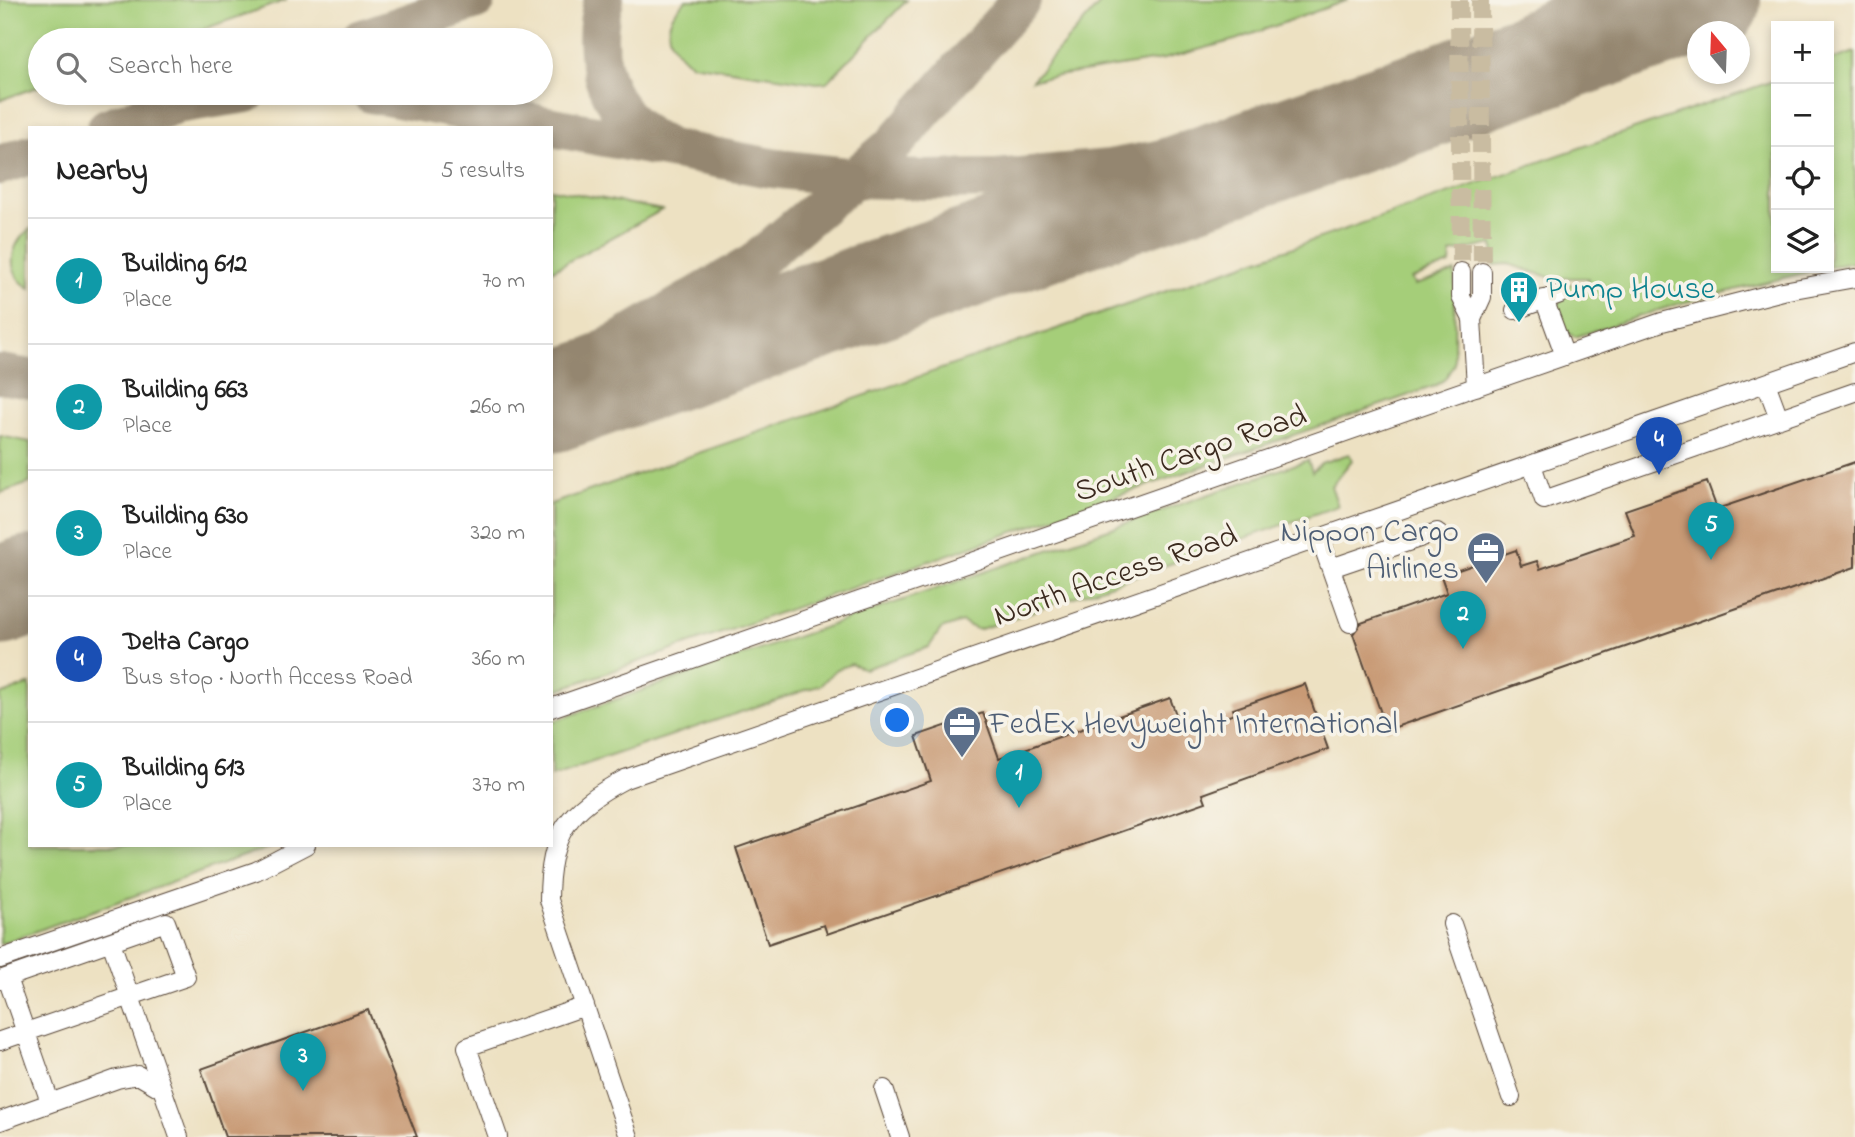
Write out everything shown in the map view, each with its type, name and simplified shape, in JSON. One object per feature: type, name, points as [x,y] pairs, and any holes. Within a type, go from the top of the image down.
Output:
[{"type":"street","points":[[1461,272],[1461,297],[1472,319],[1476,387]]},
{"type":"street","points":[[1472,319],[1482,297],[1482,272]]},
{"type":"street","name":"South Cargo Road","points":[[553,707],[1662,323],[1783,291],[1855,278]]},
{"type":"street","points":[[1515,310],[1552,297],[1565,356]]},
{"type":"street","name":"North Access Road","points":[[585,1006],[549,900],[549,872],[553,851],[568,822],[591,797],[625,779],[1855,352]]},
{"type":"street","points":[[1766,383],[1779,418]]},
{"type":"street","points":[[1532,465],[1544,500],[1855,392]]},
{"type":"street","points":[[1378,518],[1389,549]]},
{"type":"street","points":[[1331,568],[1437,532]]},
{"type":"street","points":[[1320,538],[1350,623]]},
{"type":"street","points":[[0,959],[256,871],[302,847]]},
{"type":"street","points":[[0,1041],[26,1032],[130,996],[186,977],[166,922],[4,979],[26,1032],[50,1102]]},
{"type":"street","points":[[1452,924],[1511,1097]]},
{"type":"street","points":[[111,942],[179,1137]]},
{"type":"street","points":[[498,1137],[467,1047],[585,1006],[629,1137]]},
{"type":"street","points":[[0,1121],[117,1079],[138,1075],[162,1089]]},
{"type":"street","points":[[884,1089],[900,1137]]},
{"type":"green space","points":[[0,0],[287,0],[206,28],[28,28],[28,90],[0,100]]},
{"type":"green space","points":[[686,0],[907,0],[827,82],[817,83],[691,64],[675,49],[669,33],[672,17]]},
{"type":"green space","points":[[1103,0],[1348,0],[1235,40],[1164,59],[1032,80]]},
{"type":"green space","points":[[1855,52],[1855,262],[1834,266],[1834,84],[1834,59]]},
{"type":"green space","points":[[1771,82],[1771,273],[1804,273],[1678,304],[1575,337],[1562,330],[1555,308],[1563,298],[1559,284],[1587,284],[1588,278],[1552,278],[1508,264],[1494,265],[1493,244],[1451,253],[1450,264],[1411,279],[1415,285],[1455,272],[1454,364],[1445,379],[1435,386],[553,691],[553,503]]},
{"type":"green space","points":[[553,189],[662,210],[553,270]]},
{"type":"green space","points":[[28,231],[28,286],[13,268],[14,251]]},
{"type":"green space","points":[[0,436],[28,442],[28,484],[0,493]]},
{"type":"green space","points":[[1349,454],[1352,460],[1331,486],[1338,506],[978,630],[962,622],[941,629],[929,647],[865,669],[851,664],[835,670],[821,685],[553,775],[553,721],[1308,460],[1312,472],[1321,463]]},
{"type":"green space","points":[[28,685],[28,847],[270,847],[0,944],[0,695]]},
{"type":"building","points":[[1855,462],[1855,567],[1387,730],[1353,634],[1361,623],[1447,593],[1441,576],[1516,550],[1521,566],[1537,561],[1540,569],[1635,536],[1625,510],[1707,482],[1717,509]]},
{"type":"building","points":[[1305,684],[1328,749],[1203,794],[1206,802],[827,934],[824,925],[768,944],[736,848],[931,781],[916,736],[983,713],[999,758],[1170,698],[1182,731],[1235,714],[1233,709]]},
{"type":"building","points":[[368,1010],[417,1137],[225,1137],[201,1069]]},
{"type":"taxiway","points":[[395,28],[476,0]]},
{"type":"taxiway","points":[[604,0],[598,42],[606,84],[628,120],[663,145]]},
{"type":"taxiway","points":[[553,380],[754,263],[893,145],[1021,0]]},
{"type":"taxiway","points":[[1459,67],[1586,0]]},
{"type":"taxiway","points":[[553,127],[771,168],[857,178],[997,179],[1109,169],[1252,143],[1504,72]]},
{"type":"taxiway","points":[[113,126],[173,105]]},
{"type":"taxiway","points":[[435,105],[547,126]]},
{"type":"taxiway","points":[[0,165],[28,156]]},
{"type":"taxiway","points":[[605,366],[809,314]]},
{"type":"taxiway","points":[[0,374],[28,379]]},
{"type":"runway","points":[[553,402],[1711,0]]},
{"type":"runway","points":[[0,596],[28,586]]},
{"type":"tunnel","points":[[1459,0],[1461,272]]},
{"type":"tunnel","points":[[1480,0],[1482,272]]},
{"type":"place","name":"Pump House","points":[[1519,324]]},
{"type":"place","name":"Delta Cargo","points":[[1659,475]]},
{"type":"place","name":"Building 613","points":[[1711,560]]},
{"type":"place","name":"Nippon Cargo Airlines","points":[[1486,585]]},
{"type":"place","name":"Building 663","points":[[1463,649]]},
{"type":"place","name":"FedEx Hevyweight International","points":[[962,759]]},
{"type":"place","name":"Building 612","points":[[1019,808]]},
{"type":"place","name":"Building 630","points":[[303,1091]]}]
